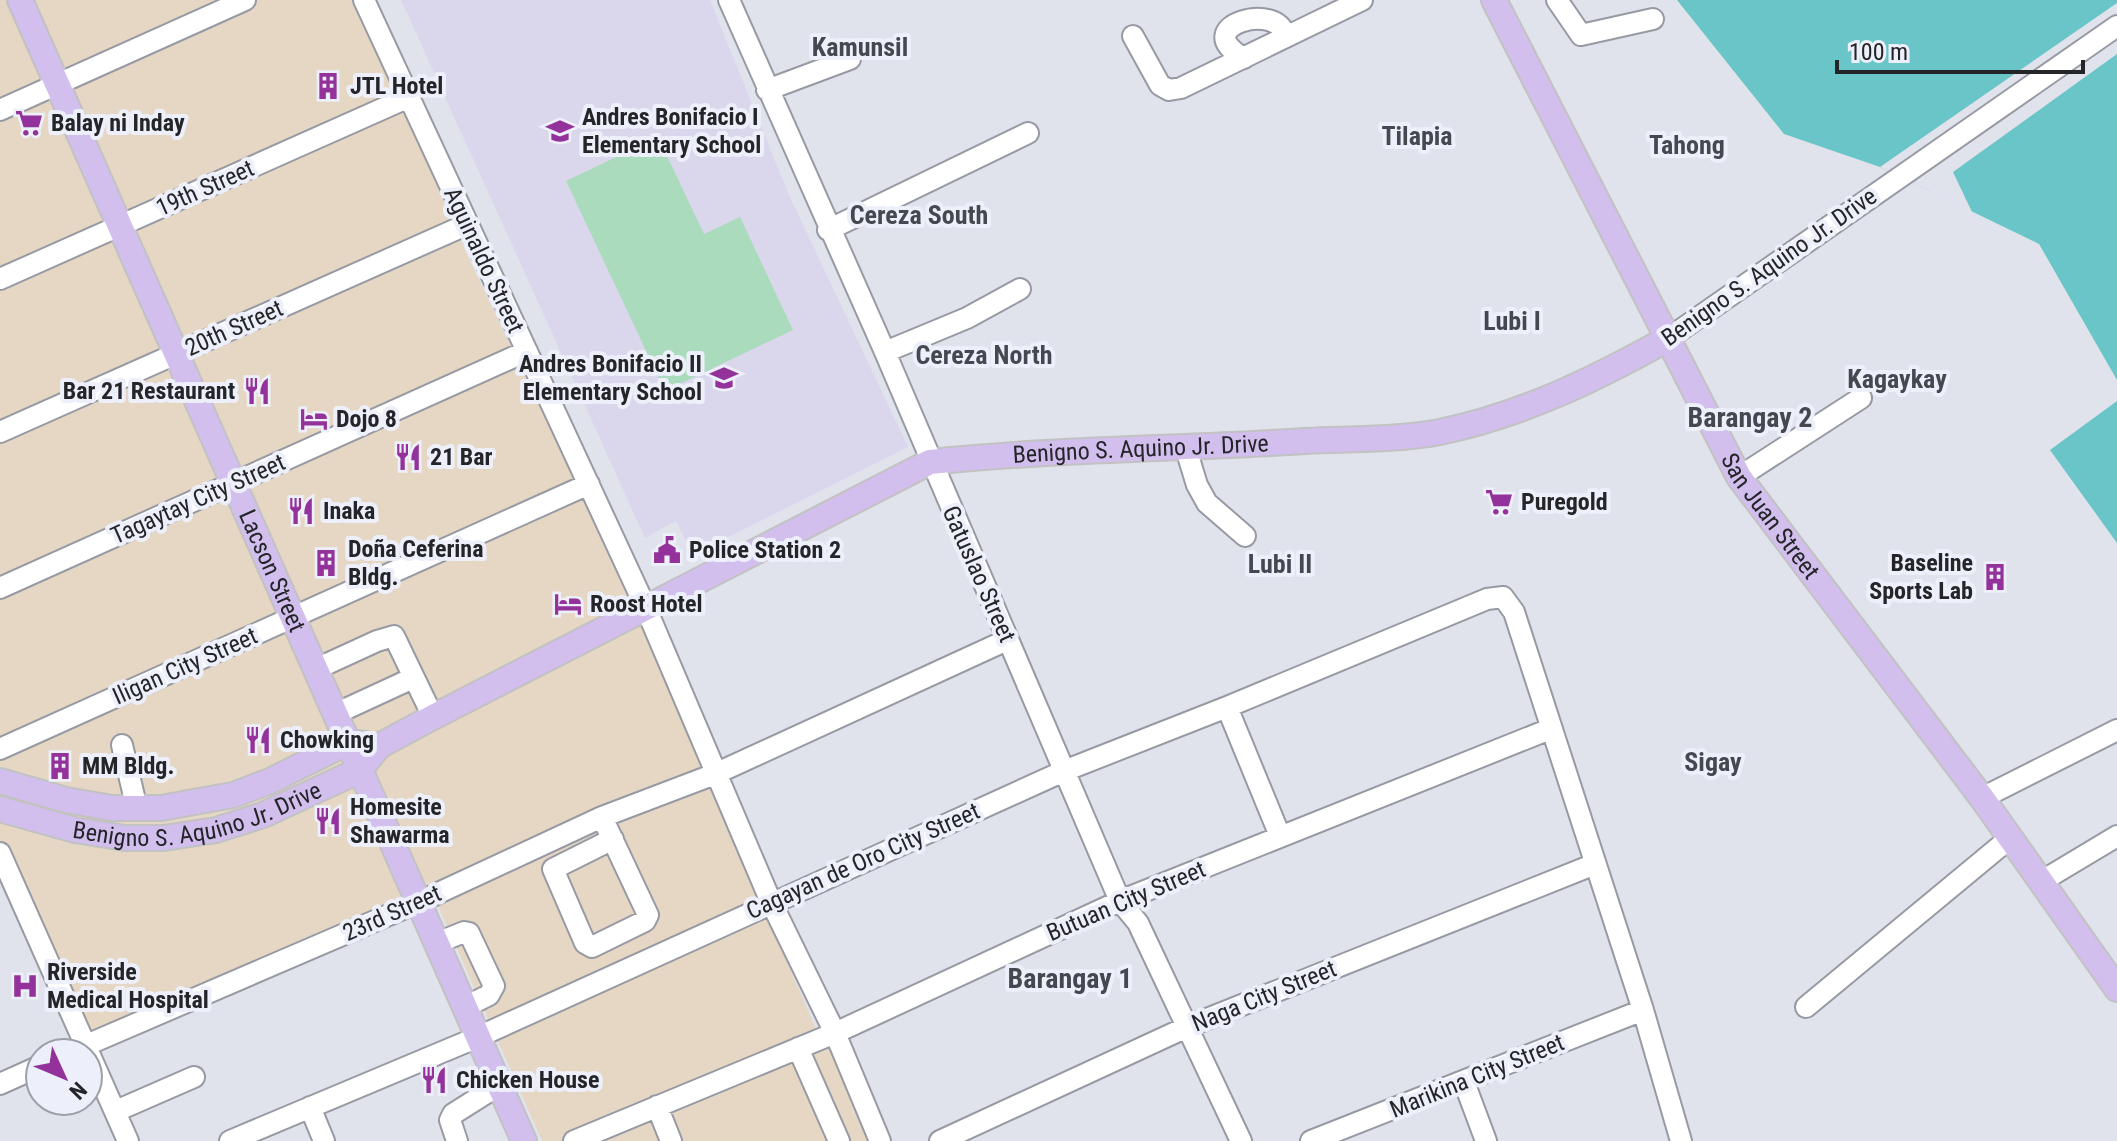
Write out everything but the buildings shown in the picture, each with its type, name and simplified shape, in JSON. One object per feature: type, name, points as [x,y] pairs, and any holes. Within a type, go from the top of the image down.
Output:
[{"type":"main road","name":"Lacson Street","points":[[20,0],[521,1140]]},
{"type":"main road","name":"San Juan Street","points":[[1495,0],[1739,477],[1982,798],[2117,989]]},
{"type":"main road","name":"Benigno S. Aquino Jr. Drive","points":[[0,809],[100,835],[164,838],[234,826],[360,770],[379,746],[645,606],[930,462],[1437,432],[1490,420],[1539,403],[1602,375],[1669,338]]},
{"type":"main road","name":"Benigno S. Aquino Jr. Drive","points":[[0,781],[66,800],[137,809],[196,803],[233,795],[270,781],[348,742]]},
{"type":"main road","points":[[348,742],[379,746]]},
{"type":"street","points":[[0,110],[245,0]]},
{"type":"street","name":"Aguinaldo Street","points":[[364,0],[645,606],[771,902],[835,1033],[880,1141]]},
{"type":"street","name":"Gatuslao Street","points":[[729,0],[828,230],[885,352],[1120,901],[1138,923],[1241,1141]]},
{"type":"street","points":[[1133,36],[1160,85],[1169,90],[1181,88],[1362,0]]},
{"type":"street","points":[[1557,0],[1581,35],[1653,19]]},
{"type":"street","points":[[1244,58],[1234,52],[1226,35],[1230,16],[1246,4],[1256,2],[1274,8],[1284,25],[1285,37]]},
{"type":"street","name":"Benigno S. Aquino Jr. Drive","points":[[1669,338],[2117,26]]},
{"type":"street","points":[[767,90],[850,59]]},
{"type":"street","name":"19th Street","points":[[0,279],[409,97]]},
{"type":"street","points":[[828,230],[1028,133]]},
{"type":"street","name":"20th Street","points":[[0,432],[468,224]]},
{"type":"street","points":[[885,352],[967,318],[1020,289]]},
{"type":"street","name":"Tagaytay City Street","points":[[0,588],[527,351]]},
{"type":"street","points":[[1739,477],[1861,398]]},
{"type":"street","points":[[1186,449],[1197,485],[1207,503],[1245,536]]},
{"type":"street","name":"Iligan City Street","points":[[0,749],[589,484]]},
{"type":"street","name":"Cagayan de Oro City Street","points":[[230,1141],[478,1037],[1064,771],[1487,599],[1503,597],[1514,612],[1550,729]]},
{"type":"street","points":[[316,669],[394,636],[433,717]]},
{"type":"street","name":"23rd Street","points":[[104,1037],[419,902],[602,817],[715,774],[1007,640]]},
{"type":"street","points":[[335,714],[413,678]]},
{"type":"street","points":[[1227,707],[1280,836]]},
{"type":"street","points":[[1550,729],[1643,1010],[1681,1141]]},
{"type":"street","name":"Butuan City Street","points":[[574,1141],[835,1033],[1120,901],[1550,729]]},
{"type":"street","points":[[1982,798],[2117,730]]},
{"type":"street","points":[[122,745],[137,809]]},
{"type":"street","points":[[602,817],[613,839],[648,918],[592,947],[585,943],[553,869],[613,839]]},
{"type":"street","points":[[2042,881],[2117,836]]},
{"type":"street","points":[[1806,1007],[2010,838]]},
{"type":"street","points":[[0,853],[72,1037]]},
{"type":"street","name":"Naga City Street","points":[[940,1141],[1187,1027],[1595,864]]},
{"type":"street","points":[[437,943],[464,932],[469,933],[494,986],[489,995],[465,1007]]},
{"type":"street","name":"Marikina City Street","points":[[1311,1141],[1643,1010]]},
{"type":"street","points":[[798,1048],[839,1141]]},
{"type":"street","points":[[0,1084],[24,1073]]},
{"type":"street","points":[[116,1111],[194,1077]]},
{"type":"street","points":[[1464,1082],[1486,1141]]},
{"type":"street","points":[[457,1141],[450,1120],[453,1114],[499,1085]]},
{"type":"street","points":[[104,1092],[128,1141]]},
{"type":"street","points":[[657,1106],[671,1141]]},
{"type":"street","points":[[310,1107],[324,1141]]},
{"type":"shaded area","points":[[0,0],[360,0],[465,250],[629,595],[822,1043],[830,1041],[871,1141],[542,1141],[428,883],[103,1037],[82,1037],[0,854]]},
{"type":"shaded area","points":[[401,0],[710,0],[788,193],[908,447],[693,555],[676,521],[645,538]]},
{"type":"green space","points":[[658,137],[704,234],[740,217],[793,330],[665,391],[566,181]]},
{"type":"water","points":[[1677,0],[2117,0],[2117,380],[2039,244],[1880,167],[1784,134]]},
{"type":"water","points":[[2117,401],[2117,543],[2050,450]]},
{"type":"pier","points":[[2117,3],[2117,54],[1953,172],[1972,212],[1880,167]]},
{"type":"place","name":"JTL Hotel","points":[[328,86]]},
{"type":"place","name":"Balay ni Inday","points":[[29,123]]},
{"type":"place","name":"Andres Bonifacio I Elementary School","points":[[560,131]]},
{"type":"place","name":"Andres Bonifacio II Elementary School","points":[[724,378]]},
{"type":"place","name":"Bar 21 Restaurant","points":[[257,391]]},
{"type":"place","name":"Dojo 8","points":[[314,419]]},
{"type":"place","name":"21 Bar","points":[[408,457]]},
{"type":"place","name":"Puregold","points":[[1499,502]]},
{"type":"place","name":"Inaka","points":[[301,511]]},
{"type":"place","name":"Police Station 2","points":[[667,550]]},
{"type":"place","name":"Doña Ceferina Bldg.","points":[[326,563]]},
{"type":"place","name":"Baseline Sports Lab","points":[[1995,577]]},
{"type":"place","name":"Roost Hotel","points":[[568,604]]},
{"type":"place","name":"Chowking","points":[[258,740]]},
{"type":"place","name":"MM Bldg.","points":[[60,766]]},
{"type":"place","name":"Homesite Shawarma","points":[[328,821]]},
{"type":"place","name":"Riverside Medical Hospital","points":[[25,986]]},
{"type":"place","name":"Chicken House","points":[[434,1080]]},
{"type":"district","name":"Kamunsil","points":[[860,47]]},
{"type":"district","name":"Tilapia","points":[[1417,136]]},
{"type":"district","name":"Tahong","points":[[1687,145]]},
{"type":"district","name":"Cereza South","points":[[919,215]]},
{"type":"district","name":"Lubi I","points":[[1512,321]]},
{"type":"district","name":"Cereza North","points":[[984,355]]},
{"type":"district","name":"Kagaykay","points":[[1897,379]]},
{"type":"district","name":"Barangay 2","points":[[1750,417]]},
{"type":"district","name":"Lubi II","points":[[1280,564]]},
{"type":"district","name":"Sigay","points":[[1713,762]]},
{"type":"district","name":"Barangay 1","points":[[1070,978]]}]
